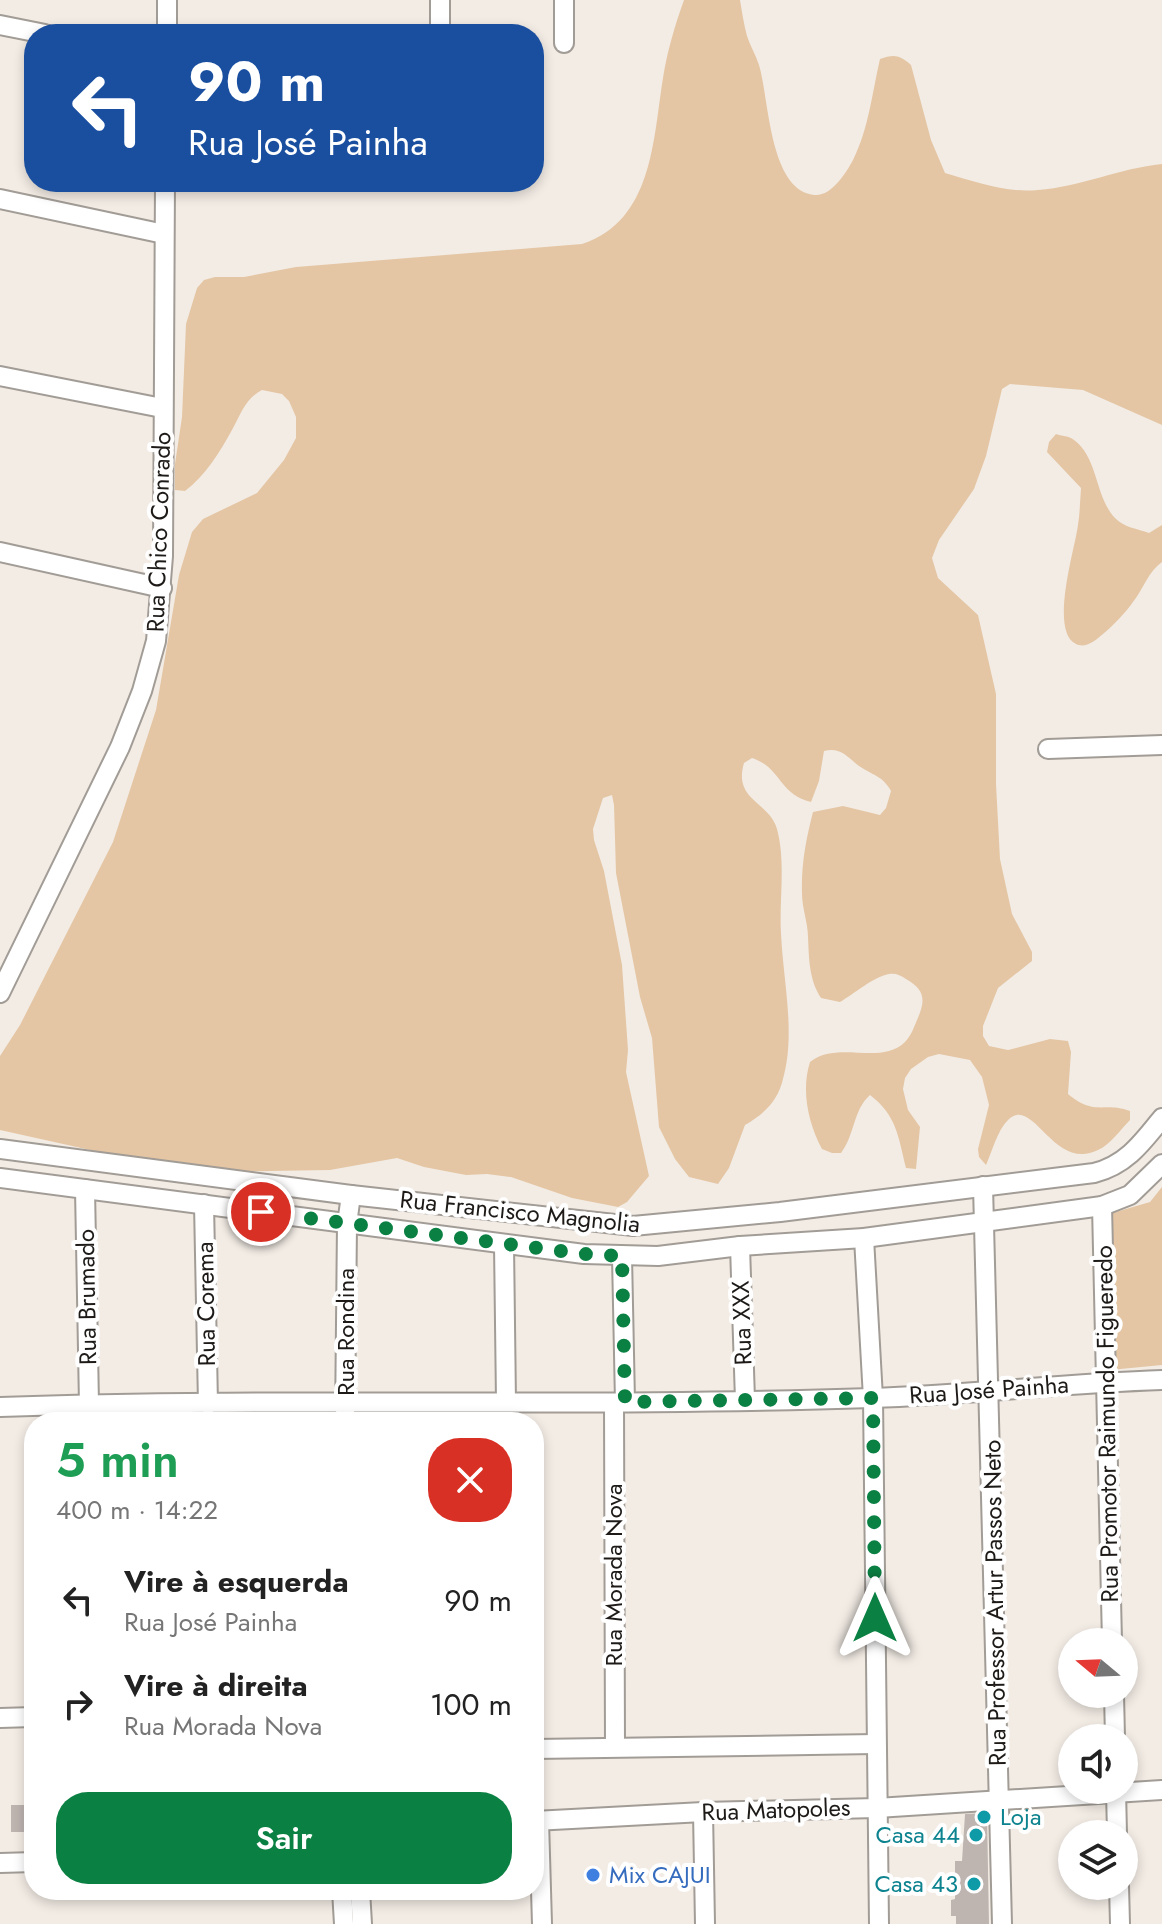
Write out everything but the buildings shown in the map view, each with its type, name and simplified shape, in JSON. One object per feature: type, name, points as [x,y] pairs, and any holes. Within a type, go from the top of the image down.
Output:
[{"type":"street","points":[[167,0],[167,24]]},
{"type":"street","points":[[440,0],[440,24]]},
{"type":"street","points":[[564,0],[564,43]]},
{"type":"street","points":[[0,25],[24,30]]},
{"type":"street","name":"Rua Chico Conrado","points":[[0,993],[4,969],[120,747],[142,691],[156,641],[162,588],[165,192]]},
{"type":"street","points":[[0,199],[164,234]]},
{"type":"street","points":[[0,376],[162,408]]},
{"type":"street","points":[[0,552],[162,588]]},
{"type":"street","points":[[1048,749],[1162,745]]},
{"type":"street","name":"Rua Francisco Magnolia","points":[[0,1149],[351,1195],[633,1226],[752,1216],[1106,1170],[1130,1157],[1162,1118]]},
{"type":"street","name":"Rua Francisco Magnolia","points":[[0,1178],[504,1244],[622,1256],[658,1256],[740,1246],[864,1238],[1102,1206],[1130,1195],[1162,1164]]},
{"type":"street","name":"Rua Professor Artur Passos Neto","points":[[983,1186],[1002,1924]]},
{"type":"street","name":"Rua Brumado","points":[[78,1410],[85,1189]]},
{"type":"street","name":"Rua Rondina","points":[[345,1412],[347,1224],[351,1195]]},
{"type":"street","name":"Rua Corema","points":[[196,1410],[204,1204]]},
{"type":"street","name":"Rua Promotor Raimundo Figueredo","points":[[1102,1206],[1112,1628]]},
{"type":"street","points":[[864,1238],[873,1398],[879,1924]]},
{"type":"street","points":[[496,1412],[500,1402],[504,1244]]},
{"type":"street","name":"Rua XXX","points":[[740,1246],[745,1400]]},
{"type":"street","name":"Rua Morada Nova","points":[[615,1747],[622,1256]]},
{"type":"street","name":"Rua José Painha","points":[[345,1412],[500,1402],[873,1398],[1162,1380]]},
{"type":"street","name":"Rua José Painha","points":[[0,1407],[280,1412]]},
{"type":"street","points":[[0,1718],[24,1717]]},
{"type":"street","points":[[544,1749],[876,1744]]},
{"type":"street","name":"Rua Matopoles","points":[[1138,1791],[1162,1790]]},
{"type":"street","name":"Rua Matopoles","points":[[544,1821],[703,1812],[877,1808],[1058,1795]]},
{"type":"street","points":[[703,1812],[705,1924]]},
{"type":"street","points":[[0,1863],[24,1862]]},
{"type":"street","points":[[343,1900],[344,1924]]},
{"type":"street","points":[[361,1900],[362,1924]]},
{"type":"street","points":[[541,1900],[542,1924]]},
{"type":"street","points":[[1119,1900],[1120,1924]]},
{"type":"shaded area","points":[[684,0],[740,0],[747,36],[759,65],[779,160],[799,189],[814,195],[832,188],[850,165],[866,123],[880,59],[893,56],[911,65],[931,140],[945,173],[991,186],[1026,190],[1054,188],[1162,164],[1162,425],[1083,390],[1010,384],[1002,389],[986,456],[974,489],[939,540],[932,558],[938,578],[978,615],[996,694],[1000,859],[1012,914],[1032,952],[1032,961],[998,988],[983,1026],[983,1036],[989,1046],[1008,1050],[1050,1039],[1068,1041],[1071,1052],[1068,1094],[1093,1107],[1130,1111],[1130,1120],[1102,1148],[1082,1154],[1068,1151],[1036,1124],[1017,1115],[1008,1120],[1001,1130],[986,1165],[979,1157],[978,1149],[989,1105],[982,1077],[970,1060],[939,1054],[928,1057],[911,1069],[905,1078],[903,1089],[908,1110],[920,1127],[916,1169],[906,1168],[891,1119],[870,1095],[860,1108],[841,1153],[822,1149],[807,1106],[806,1084],[810,1062],[833,1053],[871,1053],[895,1049],[911,1034],[922,1001],[917,987],[896,974],[877,979],[840,1002],[821,998],[814,984],[802,899],[804,852],[813,812],[843,806],[880,815],[886,808],[891,791],[881,779],[843,754],[830,750],[824,751],[819,781],[811,802],[792,793],[762,762],[752,758],[744,763],[743,785],[773,820],[780,842],[781,933],[788,1006],[787,1061],[778,1094],[764,1111],[745,1125],[729,1168],[718,1184],[689,1177],[675,1159],[659,1127],[652,1038],[640,997],[616,873],[612,795],[603,798],[593,829],[594,840],[604,871],[622,965],[628,1050],[626,1072],[649,1176],[627,1202],[618,1207],[572,1198],[511,1177],[466,1175],[397,1158],[330,1170],[215,1172],[158,1165],[0,1130],[0,1056],[20,1025],[113,842],[156,710],[179,575],[192,532],[203,519],[257,493],[284,460],[296,438],[296,417],[289,401],[282,394],[262,390],[247,402],[205,471],[185,491],[175,490],[186,324],[197,288],[204,280],[215,277],[244,277],[296,267],[582,244],[605,233],[623,217],[645,175],[652,151],[667,58]]},
{"type":"shaded area","points":[[1056,434],[1072,439],[1082,447],[1108,509],[1118,521],[1149,533],[1162,525],[1162,562],[1119,619],[1097,639],[1083,645],[1076,644],[1068,636],[1064,623],[1081,488],[1047,452],[1049,442]]},
{"type":"shaded area","points":[[1162,1187],[1162,1365],[1110,1370],[1109,1214],[1150,1202]]},
{"type":"place","name":"Loja","points":[[984,1817]]},
{"type":"place","name":"Casa 44","points":[[976,1835]]},
{"type":"place","name":"Mix CAJUI","points":[[593,1875]]},
{"type":"place","name":"Casa 43","points":[[974,1884]]},
{"type":"route","points":[[261,1212],[584,1254],[622,1256],[625,1402],[873,1398],[875,1618]]}]
